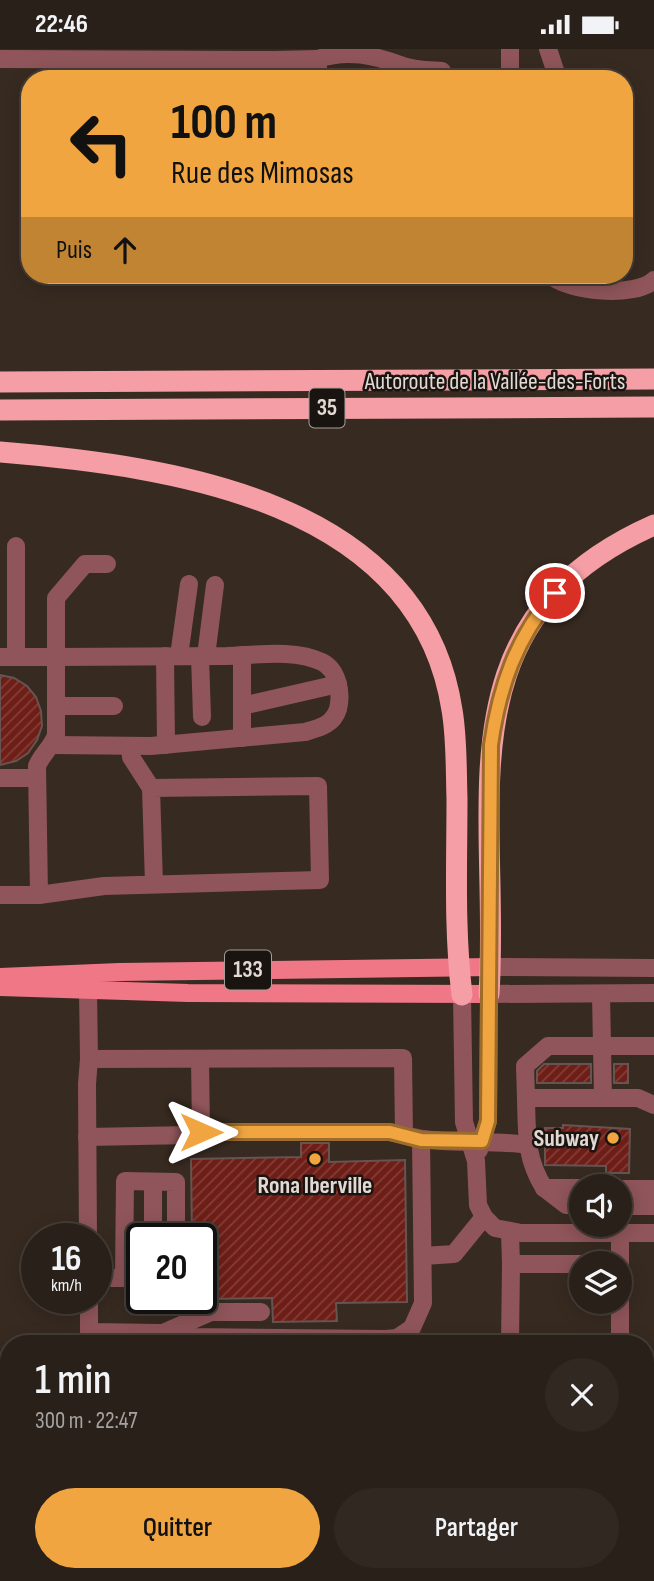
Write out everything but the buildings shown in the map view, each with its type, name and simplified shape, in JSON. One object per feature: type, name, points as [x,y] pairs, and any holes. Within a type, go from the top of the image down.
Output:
[{"type":"highway","name":"Autoroute de la Vallée-des-Forts","points":[[0,383],[654,379]]},
{"type":"highway","name":"Autoroute de la Vallée-des-Forts","points":[[0,410],[654,407]]},
{"type":"highway","points":[[0,452],[135,468],[191,479],[251,497],[319,527],[366,558],[396,586],[419,617],[437,652],[453,712],[457,774],[459,968],[462,995]]},
{"type":"highway","points":[[489,994],[489,772],[497,705],[508,669],[522,639],[542,608],[568,580],[601,554],[654,525]]},
{"type":"main road","name":"133","points":[[0,977],[119,972],[491,967]]},
{"type":"main road","name":"133","points":[[0,987],[188,993],[489,994]]},
{"type":"street","points":[[509,70],[510,49]]},
{"type":"street","points":[[548,49],[555,70]]},
{"type":"street","points":[[0,59],[70,54],[186,60],[275,60],[317,59],[329,53],[355,51],[419,70]]},
{"type":"street","points":[[317,59],[318,70]]},
{"type":"street","points":[[222,60],[222,70]]},
{"type":"street","points":[[275,60],[275,70]]},
{"type":"street","points":[[564,284],[591,290],[641,288],[654,280]]},
{"type":"street","points":[[16,546],[8,657],[295,655],[325,663],[334,673],[340,694],[333,720],[305,733],[130,747],[53,745]]},
{"type":"street","points":[[39,895],[36,778],[41,758],[53,745],[57,735],[57,598],[85,564],[107,564]]},
{"type":"street","points":[[166,745],[172,656],[189,584]]},
{"type":"street","points":[[202,717],[203,656],[215,585]]},
{"type":"street","points":[[242,655],[242,738]]},
{"type":"street","points":[[242,706],[338,684]]},
{"type":"street","points":[[56,706],[114,706]]},
{"type":"street","points":[[130,747],[131,757],[151,788],[154,884]]},
{"type":"street","points":[[0,778],[36,778]]},
{"type":"street","points":[[0,895],[39,895],[104,886],[320,880],[318,786],[151,788]]},
{"type":"street","points":[[491,967],[654,968]]},
{"type":"street","points":[[88,989],[88,1223]]},
{"type":"street","points":[[569,1233],[510,1232],[495,1228],[484,1217],[478,1205],[476,1141],[488,1121],[489,994],[654,993]]},
{"type":"street","points":[[601,994],[603,1098]]},
{"type":"street","points":[[462,995],[464,1122],[476,1141]]},
{"type":"street","points":[[569,1205],[544,1188],[533,1170],[528,1145],[525,1066],[548,1046],[654,1046]]},
{"type":"street","points":[[89,1059],[403,1058],[425,1296],[421,1312],[412,1328],[402,1335]]},
{"type":"street","points":[[200,1059],[201,1132]]},
{"type":"street","points":[[526,1098],[638,1098],[654,1105]]},
{"type":"street","points":[[87,1137],[191,1135],[201,1132],[390,1132],[412,1137],[528,1145]]},
{"type":"street","points":[[128,1223],[125,1181],[176,1182],[176,1223]]},
{"type":"street","points":[[153,1182],[153,1223]]},
{"type":"street","points":[[544,1188],[569,1188]]},
{"type":"street","points":[[632,1189],[654,1189]]},
{"type":"street","points":[[632,1206],[654,1206]]},
{"type":"street","points":[[423,1256],[454,1254],[484,1217]]},
{"type":"street","points":[[510,1232],[510,1335]]},
{"type":"street","points":[[632,1233],[654,1233]]},
{"type":"street","points":[[511,1264],[569,1263]]},
{"type":"street","points":[[162,1333],[211,1312],[261,1312]]},
{"type":"street","points":[[89,1314],[89,1332],[176,1335]]},
{"type":"street","points":[[620,1314],[620,1335]]},
{"type":"place","name":"Subway","points":[[613,1138]]},
{"type":"place","name":"Rona Iberville","points":[[315,1159]]},
{"type":"route","points":[[201,1132],[390,1132],[421,1140],[482,1141],[488,1121],[491,745],[497,705],[515,652],[531,623],[555,593]]}]
